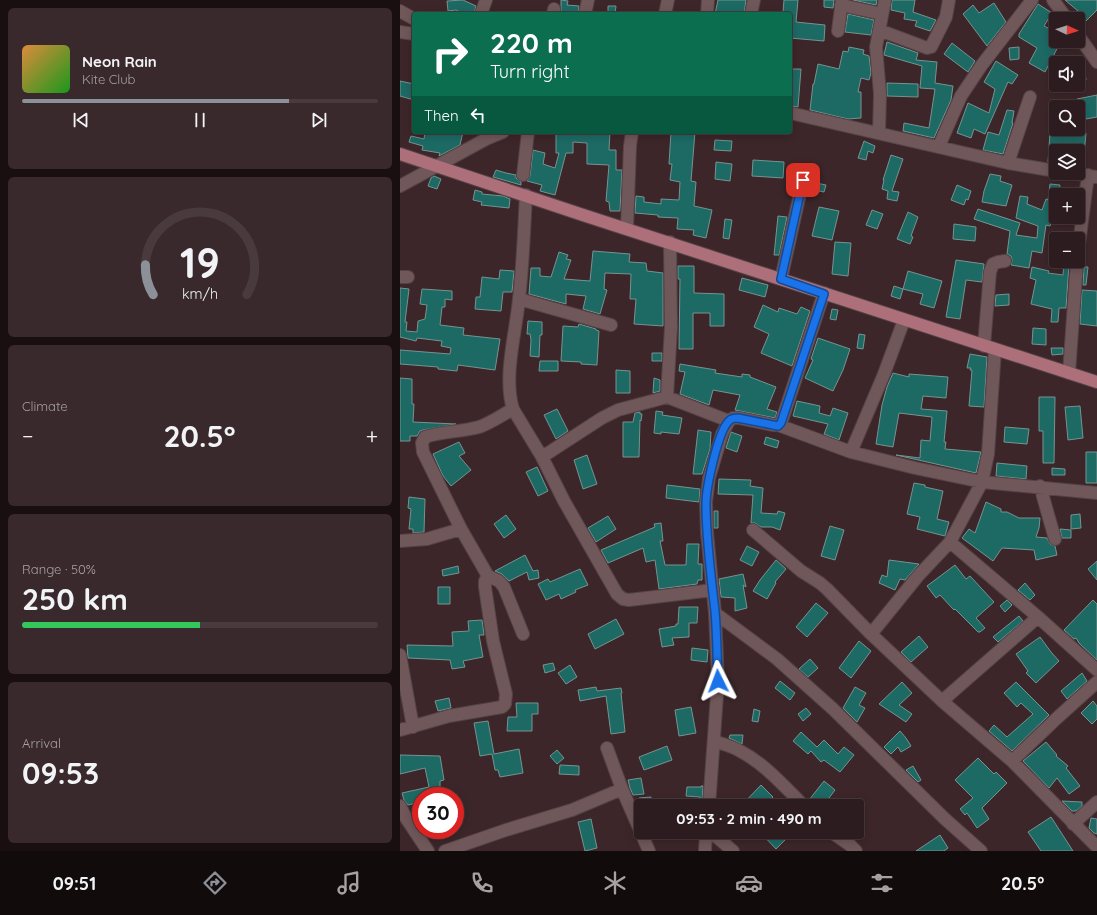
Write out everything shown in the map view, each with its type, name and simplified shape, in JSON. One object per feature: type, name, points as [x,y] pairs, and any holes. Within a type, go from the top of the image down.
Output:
[{"type":"main road","points":[[400,154],[989,348],[1097,382]]},
{"type":"street","points":[[482,12],[486,0]]},
{"type":"street","points":[[586,12],[588,0]]},
{"type":"street","points":[[665,12],[668,0]]},
{"type":"street","points":[[707,12],[708,0]]},
{"type":"street","points":[[751,12],[754,0]]},
{"type":"street","points":[[879,133],[880,94],[876,47],[885,0]]},
{"type":"street","points":[[879,30],[929,48],[931,47],[946,17],[949,0]]},
{"type":"street","points":[[939,146],[961,96],[981,66],[1032,0]]},
{"type":"street","points":[[1053,0],[1062,12]]},
{"type":"street","points":[[838,31],[842,2],[882,14]]},
{"type":"street","points":[[400,11],[412,18]]},
{"type":"street","points":[[400,32],[412,34]]},
{"type":"street","points":[[1085,45],[1097,62]]},
{"type":"street","points":[[1008,163],[1030,97]]},
{"type":"street","points":[[792,113],[1008,163],[1049,170]]},
{"type":"street","points":[[400,186],[486,139],[498,134]]},
{"type":"street","points":[[523,175],[528,134]]},
{"type":"street","points":[[628,228],[630,146],[632,134]]},
{"type":"street","points":[[1082,232],[1093,176]]},
{"type":"street","points":[[781,279],[803,180]]},
{"type":"street","points":[[526,195],[519,299],[510,366],[510,400],[512,409],[542,457],[564,502],[617,594],[623,599],[629,600],[713,590]]},
{"type":"street","points":[[667,397],[671,326],[670,242]]},
{"type":"street","points":[[871,634],[918,576],[950,542],[982,482],[988,454],[990,272],[993,264],[1005,261]]},
{"type":"street","points":[[1069,373],[1076,268]]},
{"type":"street","points":[[778,426],[783,420],[824,294]]},
{"type":"street","points":[[519,299],[611,325]]},
{"type":"street","points":[[852,452],[904,320]]},
{"type":"street","points":[[542,457],[602,418],[618,410],[667,397],[729,421]]},
{"type":"street","points":[[512,409],[495,420],[479,427],[433,434],[425,437],[422,443],[423,452],[461,529],[488,576],[499,581],[504,587],[523,634]]},
{"type":"street","points":[[709,799],[718,681],[715,613],[707,533],[706,502],[709,478],[722,434],[729,421],[733,418],[738,418],[778,426],[852,452],[982,482],[1040,486],[1097,493]]},
{"type":"street","points":[[1040,486],[1055,539]]},
{"type":"street","points":[[400,541],[427,539],[461,529]]},
{"type":"street","points":[[753,530],[801,571],[820,582],[871,634],[942,701],[1012,761],[1097,847]]},
{"type":"street","points":[[950,542],[1038,617],[1097,670]]},
{"type":"street","points":[[400,730],[449,716],[502,707],[505,704],[506,694],[493,641],[485,587],[485,581],[488,576]]},
{"type":"street","points":[[715,613],[777,659],[833,709],[945,819],[981,851]]},
{"type":"street","points":[[942,701],[1038,617]]},
{"type":"street","points":[[400,655],[413,727]]},
{"type":"street","points":[[1012,761],[1097,682]]},
{"type":"street","points":[[714,741],[739,750],[751,757],[778,780],[797,799]]},
{"type":"street","points":[[607,748],[622,789],[649,851]]},
{"type":"street","points":[[445,851],[506,830],[572,810],[622,789]]},
{"type":"street","points":[[1073,824],[1097,802]]},
{"type":"street","points":[[400,806],[406,818],[428,851]]},
{"type":"street","points":[[705,851],[706,839]]},
{"type":"street","points":[[719,839],[733,851]]},
{"type":"street","points":[[841,839],[856,851]]},
{"type":"building","points":[[463,0],[476,6],[474,12],[460,12],[456,10],[448,11],[447,1]]},
{"type":"building","points":[[561,0],[568,1],[567,5],[579,6],[578,12],[561,12]]},
{"type":"building","points":[[718,0],[746,0],[744,12],[715,12]]},
{"type":"building","points":[[784,0],[798,0],[796,22],[825,25],[824,41],[792,38],[792,12],[783,12]]},
{"type":"building","points":[[824,0],[834,0],[833,8],[824,7]]},
{"type":"building","points":[[853,0],[877,0],[876,5]]},
{"type":"building","points":[[892,0],[915,0],[913,12],[936,20],[930,31],[915,26],[917,21],[904,19],[905,13],[891,10]]},
{"type":"building","points":[[1065,0],[1097,0],[1097,10],[1085,22],[1085,12],[1077,12],[1078,11]]},
{"type":"building","points":[[994,3],[1006,22],[987,46],[963,14],[973,5],[979,13]]},
{"type":"building","points":[[1038,4],[1050,12],[1049,12],[1049,18],[1044,26],[1049,28],[1049,48],[1057,48],[1053,56],[1049,56],[1049,64],[1045,72],[1029,63],[1037,48],[1019,37],[1019,34]]},
{"type":"building","points":[[608,6],[616,6],[615,12],[608,12]]},
{"type":"building","points":[[848,14],[874,20],[871,35],[845,32]]},
{"type":"building","points":[[887,42],[918,53],[916,60],[937,62],[935,83],[953,86],[951,100],[934,138],[903,131],[904,123],[929,128],[935,89],[920,88],[922,66],[884,55]]},
{"type":"building","points":[[952,43],[975,61],[968,72],[944,54]]},
{"type":"building","points":[[849,47],[864,50],[863,54],[869,56],[871,73],[869,80],[861,78],[858,92],[861,92],[861,118],[848,119],[810,110],[813,84],[818,64],[839,69],[843,51],[848,52]]},
{"type":"building","points":[[1019,47],[1019,59],[1010,60],[1009,48]]},
{"type":"building","points":[[996,61],[1018,75],[1012,84],[1008,82],[985,134],[974,129],[971,138],[957,133],[968,103],[989,113],[995,89],[984,82]]},
{"type":"building","points":[[792,69],[801,69],[798,107],[792,106]]},
{"type":"building","points":[[400,81],[412,84],[412,99],[400,96]]},
{"type":"building","points":[[887,83],[918,84],[918,97],[887,96]]},
{"type":"building","points":[[1097,95],[1097,117],[1086,119],[1085,100],[1077,99]]},
{"type":"building","points":[[1007,110],[1014,111],[1013,123],[1003,154],[983,150],[988,132],[999,135]]},
{"type":"building","points":[[1086,133],[1085,144],[1049,144],[1050,136],[1085,136]]},
{"type":"building","points":[[425,134],[463,134],[460,145],[439,156],[440,153],[422,150],[423,146],[409,142],[411,136],[424,139]]},
{"type":"building","points":[[556,134],[610,134],[609,150],[616,150],[616,170],[622,170],[620,211],[610,211],[609,202],[606,201],[609,165],[587,164],[587,143],[573,142],[573,153],[566,153],[555,195],[540,191],[542,185],[527,181],[530,176],[533,150],[545,153],[543,164],[555,168],[559,153],[556,153]]},
{"type":"building","points":[[671,134],[695,134],[691,181],[696,182],[694,206],[712,210],[706,238],[693,235],[694,230],[677,229],[678,218],[658,217],[658,215],[635,213],[636,196],[644,197],[644,202],[661,204],[661,199],[679,200],[680,182],[670,180],[672,164],[669,164]]},
{"type":"building","points":[[715,140],[732,141],[731,151],[714,150]]},
{"type":"building","points":[[864,141],[875,146],[873,153],[868,151],[866,160],[858,158]]},
{"type":"building","points":[[891,155],[903,159],[892,191],[899,192],[897,201],[887,199],[888,191],[882,189],[883,180]]},
{"type":"building","points":[[753,160],[784,162],[783,178],[752,176]]},
{"type":"building","points":[[716,162],[732,164],[730,181],[715,179]]},
{"type":"building","points":[[796,167],[810,174],[809,176],[805,173],[801,173],[797,175],[795,182],[790,180]]},
{"type":"building","points":[[496,170],[516,175],[516,178],[521,182],[521,185],[493,177]]},
{"type":"building","points":[[990,174],[1001,176],[1000,181],[1012,185],[1006,206],[982,202]]},
{"type":"building","points":[[434,176],[441,179],[437,189],[428,186],[431,178]]},
{"type":"building","points":[[816,183],[826,185],[824,192],[814,190]]},
{"type":"building","points":[[1050,184],[1060,185],[1060,188],[1050,188]]},
{"type":"building","points":[[957,185],[971,191],[968,200],[966,199],[964,205],[951,200]]},
{"type":"building","points":[[475,190],[482,192],[482,194],[503,196],[510,199],[509,208],[481,205],[482,202],[473,200]]},
{"type":"building","points":[[1049,192],[1049,224],[1051,224],[1050,226],[1046,225],[1042,253],[1032,251],[1029,268],[1011,265],[1011,256],[1007,254],[1010,231],[974,219],[978,209],[1020,223],[1016,235],[1037,238],[1038,226],[1016,218],[1020,196],[1028,197],[1027,204],[1042,210],[1046,199],[1048,200]]},
{"type":"building","points":[[819,207],[839,211],[832,240],[812,236]]},
{"type":"building","points":[[872,210],[883,214],[877,229],[866,225]]},
{"type":"building","points":[[908,212],[918,217],[911,236],[913,237],[910,244],[897,239]]},
{"type":"building","points":[[778,216],[787,217],[779,255],[774,255]]},
{"type":"building","points":[[725,219],[732,220],[729,239],[723,238]]},
{"type":"building","points":[[954,224],[976,227],[975,241],[953,239]]},
{"type":"building","points":[[835,242],[851,243],[848,276],[832,274]]},
{"type":"building","points":[[593,251],[630,254],[629,262],[646,263],[647,271],[663,273],[663,326],[634,324],[636,299],[630,299],[631,274],[605,273],[604,289],[607,290],[600,314],[583,309],[586,296],[566,294],[566,304],[529,294],[531,268],[540,268],[540,276],[551,277],[559,252],[568,255],[566,259],[571,260],[564,279],[590,281]]},
{"type":"building","points":[[956,260],[984,264],[982,282],[966,280],[960,319],[946,317]]},
{"type":"building","points":[[678,266],[694,266],[694,293],[724,294],[724,326],[710,326],[710,313],[693,313],[693,349],[679,349],[680,279],[678,279]]},
{"type":"building","points":[[1032,267],[1049,271],[1048,273],[1063,275],[1064,268],[1069,268],[1066,308],[1059,308],[1058,322],[1051,322],[1052,309],[1031,304],[1036,280],[1030,278]]},
{"type":"building","points":[[1088,267],[1086,285],[1083,285],[1084,268]]},
{"type":"building","points":[[500,270],[514,271],[512,292],[503,292],[501,311],[475,309],[476,297],[480,297],[482,277],[499,279]]},
{"type":"building","points":[[908,271],[942,281],[934,308],[920,304],[923,294],[903,289]]},
{"type":"building","points":[[742,278],[768,285],[765,297],[739,290]]},
{"type":"building","points":[[894,286],[903,289],[900,299],[891,296]]},
{"type":"building","points":[[400,288],[409,289],[405,322],[407,322],[406,331],[417,332],[418,321],[425,319],[427,305],[420,304],[422,289],[452,291],[452,300],[445,299],[445,307],[442,307],[440,325],[464,328],[463,335],[500,339],[495,370],[458,365],[457,371],[438,369],[438,367],[400,364],[400,350],[450,354],[451,348],[441,346],[442,341],[417,338],[416,341],[400,337]]},
{"type":"building","points":[[1082,290],[1097,291],[1097,326],[1080,324]]},
{"type":"building","points":[[1009,294],[1009,305],[995,306],[996,295]]},
{"type":"building","points":[[763,305],[778,312],[779,308],[797,314],[801,307],[810,311],[792,366],[761,353],[769,334],[754,327]]},
{"type":"building","points":[[832,309],[838,310],[836,320],[830,319]]},
{"type":"building","points":[[528,321],[542,322],[539,357],[530,356],[531,340],[530,334],[527,334]]},
{"type":"building","points":[[579,324],[599,331],[597,365],[581,364],[581,362],[561,361],[563,326],[578,327]]},
{"type":"building","points":[[1033,328],[1046,329],[1046,345],[1032,344]]},
{"type":"building","points":[[859,334],[865,335],[863,349],[857,348]]},
{"type":"building","points":[[818,338],[850,349],[843,370],[833,391],[805,378],[813,360],[811,359]]},
{"type":"building","points":[[1051,348],[1063,348],[1063,354],[1052,355]]},
{"type":"building","points":[[652,353],[662,353],[662,361],[652,361]]},
{"type":"building","points":[[970,354],[987,357],[984,407],[969,406],[972,370],[970,370],[971,368],[967,368]]},
{"type":"building","points":[[540,361],[558,361],[558,371],[539,371]]},
{"type":"building","points":[[680,364],[716,370],[715,373],[742,377],[742,374],[750,375],[750,377],[776,387],[767,409],[777,412],[775,418],[735,410],[740,395],[713,390],[709,405],[680,394],[685,372],[679,371]]},
{"type":"building","points":[[616,370],[630,371],[630,393],[616,393]]},
{"type":"building","points":[[893,373],[909,377],[909,374],[948,377],[946,398],[923,396],[921,409],[947,411],[944,442],[946,442],[945,449],[981,452],[976,473],[896,455],[920,458],[921,440],[930,441],[932,417],[899,413],[893,447],[876,444],[882,405]]},
{"type":"building","points":[[400,378],[412,379],[412,404],[414,404],[413,422],[456,424],[423,430],[420,431],[417,436],[410,436],[410,441],[400,441]]},
{"type":"building","points":[[654,378],[660,380],[660,391],[653,393]]},
{"type":"building","points":[[1039,397],[1055,397],[1054,463],[1043,463],[1043,431],[1039,431]]},
{"type":"building","points":[[797,401],[820,406],[819,413],[830,416],[833,408],[848,413],[839,440],[824,434],[828,424],[793,416]]},
{"type":"building","points":[[1080,406],[1083,438],[1068,440],[1065,407]]},
{"type":"building","points":[[557,409],[568,431],[556,439],[544,415]]},
{"type":"building","points":[[656,411],[663,412],[662,415],[682,418],[679,434],[661,432],[661,434],[654,433]]},
{"type":"building","points":[[640,412],[640,414],[642,414],[641,421],[640,420],[639,457],[623,457],[623,422],[633,422],[635,413]]},
{"type":"building","points":[[1005,427],[1029,429],[1027,444],[1004,442]]},
{"type":"building","points":[[698,430],[711,432],[710,449],[702,474],[693,474]]},
{"type":"building","points":[[731,432],[742,436],[737,452],[726,448]]},
{"type":"building","points":[[766,437],[779,441],[777,448],[764,444]]},
{"type":"building","points":[[459,442],[465,453],[459,456],[471,470],[451,486],[443,476],[433,454]]},
{"type":"building","points":[[1086,452],[1097,452],[1097,483],[1086,483]]},
{"type":"building","points":[[587,455],[597,484],[583,489],[574,460]]},
{"type":"building","points":[[997,463],[1027,466],[1026,479],[996,476]]},
{"type":"building","points":[[537,467],[548,491],[538,496],[526,472]]},
{"type":"building","points":[[1052,468],[1065,469],[1065,475],[1052,475]]},
{"type":"building","points":[[719,479],[751,480],[750,486],[763,488],[761,513],[777,514],[778,511],[785,513],[780,530],[772,527],[761,527],[755,523],[751,523],[753,495],[718,494]]},
{"type":"building","points":[[914,483],[943,491],[937,519],[949,522],[945,536],[917,529],[920,517],[907,514]]},
{"type":"building","points":[[667,485],[700,489],[699,502],[666,498]]},
{"type":"building","points":[[409,497],[425,499],[424,532],[413,533],[413,529],[409,529],[411,509],[408,508]]},
{"type":"building","points":[[986,502],[1001,509],[1001,512],[1007,512],[1019,518],[1040,518],[1036,537],[1047,538],[1050,544],[1055,546],[1057,555],[1036,560],[1034,550],[1002,548],[993,561],[962,538],[969,529],[975,533]]},
{"type":"building","points":[[714,511],[718,511],[718,528],[714,528]]},
{"type":"building","points":[[1080,514],[1081,528],[1071,529],[1071,515]]},
{"type":"building","points":[[506,515],[516,529],[504,538],[494,524]]},
{"type":"building","points":[[608,516],[616,529],[596,542],[588,528]]},
{"type":"building","points":[[661,523],[663,541],[660,541],[665,565],[686,565],[687,544],[699,544],[698,564],[702,564],[702,580],[698,580],[697,584],[659,589],[655,560],[646,562],[643,548],[608,563],[601,550],[655,527],[654,524]]},
{"type":"building","points":[[830,526],[844,530],[835,560],[821,556]]},
{"type":"building","points":[[1060,529],[1071,530],[1071,538],[1062,538]]},
{"type":"building","points":[[747,546],[759,552],[752,566],[740,560]]},
{"type":"building","points":[[525,555],[533,571],[538,570],[539,578],[529,580],[527,572],[509,581],[502,574],[495,571]]},
{"type":"building","points":[[776,560],[786,569],[775,582],[776,583],[767,599],[753,591]]},
{"type":"building","points":[[889,560],[919,564],[905,580],[900,579],[895,590],[879,583],[882,575],[887,577]]},
{"type":"building","points":[[1097,561],[1097,580],[1088,569]]},
{"type":"building","points":[[955,565],[966,579],[970,576],[994,602],[976,618],[985,628],[980,632],[978,632],[955,609],[954,610],[940,595],[936,598],[927,586]]},
{"type":"building","points":[[458,566],[459,573],[443,576],[442,570]]},
{"type":"building","points":[[580,569],[588,585],[575,590],[576,592],[561,599],[559,594],[546,600],[538,584],[548,579],[550,582]]},
{"type":"building","points":[[743,574],[746,587],[743,585],[747,608],[735,611],[735,598],[721,597],[719,579]]},
{"type":"building","points":[[1025,583],[1035,595],[1030,600],[1018,590]]},
{"type":"building","points":[[438,587],[450,587],[450,604],[438,604]]},
{"type":"building","points":[[1007,600],[1012,605],[1005,612],[1000,606]]},
{"type":"building","points":[[1093,600],[1097,604],[1097,660],[1079,643],[1076,638],[1074,639],[1064,630]]},
{"type":"building","points":[[816,603],[828,613],[807,637],[796,627]]},
{"type":"building","points":[[679,607],[698,607],[697,623],[689,623],[689,637],[672,638],[674,645],[662,647],[659,629],[676,626],[676,624],[678,624]]},
{"type":"building","points":[[1019,616],[1023,621],[998,642],[993,637]]},
{"type":"building","points":[[616,619],[624,634],[595,649],[588,634]]},
{"type":"building","points":[[482,620],[484,635],[479,635],[483,657],[463,661],[465,667],[452,669],[450,660],[408,658],[407,645],[453,646],[452,632],[469,631],[468,621]]},
{"type":"building","points":[[919,636],[928,647],[911,662],[901,652]]},
{"type":"building","points":[[1040,637],[1059,661],[1036,683],[1026,673],[1028,671],[1016,654]]},
{"type":"building","points":[[859,641],[871,651],[851,678],[839,668]]},
{"type":"building","points":[[692,648],[708,650],[707,662],[691,660]]},
{"type":"building","points":[[810,659],[818,668],[808,677],[799,669]]},
{"type":"building","points":[[553,663],[555,670],[545,673],[543,665]]},
{"type":"building","points":[[570,665],[577,677],[566,684],[558,673]]},
{"type":"building","points":[[1082,673],[1087,681],[1067,699],[1061,691]]},
{"type":"building","points":[[780,681],[795,693],[790,700],[775,688]]},
{"type":"building","points":[[902,682],[912,693],[899,705],[912,714],[906,722],[879,704]]},
{"type":"building","points":[[1016,682],[1049,715],[1012,751],[989,731],[994,725],[1007,737],[1033,714],[1021,703],[1017,707],[1004,693]]},
{"type":"building","points":[[596,687],[597,691],[621,688],[625,732],[611,734],[606,696],[580,701],[578,690]]},
{"type":"building","points":[[855,687],[866,693],[859,705],[865,708],[857,722],[843,708]]},
{"type":"building","points":[[449,698],[451,708],[438,711],[435,701]]},
{"type":"building","points":[[1093,701],[1097,706],[1097,719],[1092,724],[1081,713]]},
{"type":"building","points":[[516,703],[538,703],[538,714],[532,714],[532,731],[507,731],[508,717],[517,717]]},
{"type":"building","points":[[691,707],[696,733],[679,736],[675,710]]},
{"type":"building","points":[[806,708],[811,714],[803,721],[798,714]]},
{"type":"building","points":[[754,709],[760,711],[758,722],[752,721]]},
{"type":"building","points":[[488,721],[494,754],[519,749],[523,773],[500,777],[498,770],[495,770],[492,754],[480,756],[474,723]]},
{"type":"building","points":[[900,731],[911,746],[901,752],[898,747],[891,754],[884,747]]},
{"type":"building","points":[[801,732],[817,747],[824,740],[838,754],[844,747],[854,755],[840,772],[824,760],[821,762],[811,751],[808,754],[793,741]]},
{"type":"building","points":[[730,735],[743,735],[742,744],[729,738]]},
{"type":"building","points":[[1046,742],[1057,755],[1056,756],[1068,766],[1066,768],[1080,786],[1069,794],[1057,778],[1049,788],[1023,761]]},
{"type":"building","points":[[667,746],[672,760],[644,770],[639,757]]},
{"type":"building","points":[[557,750],[564,758],[557,764],[550,756]]},
{"type":"building","points":[[400,755],[440,756],[444,780],[440,781],[440,787],[429,787],[425,768],[400,774]]},
{"type":"building","points":[[978,758],[994,774],[996,772],[1007,783],[982,808],[989,819],[977,828],[967,813],[965,815],[960,809],[973,798],[955,780]]},
{"type":"building","points":[[560,765],[579,766],[579,775],[559,774]]},
{"type":"building","points":[[913,766],[921,780],[918,782],[906,770]]},
{"type":"building","points":[[641,778],[644,794],[633,795],[628,780]]},
{"type":"building","points":[[824,781],[835,790],[828,799],[810,799]]},
{"type":"building","points":[[761,785],[773,797],[771,799],[748,799]]},
{"type":"building","points":[[703,786],[702,799],[700,799],[700,797],[686,796],[687,787]]},
{"type":"building","points":[[412,791],[412,804],[408,805],[404,800],[402,793]]},
{"type":"building","points":[[651,797],[651,799],[639,799]]},
{"type":"building","points":[[1062,801],[1082,802],[1082,806],[1076,811],[1072,811]]},
{"type":"building","points":[[1051,817],[1073,851],[1041,851],[1028,832]]},
{"type":"building","points":[[1091,818],[1097,819],[1097,834],[1089,828]]},
{"type":"building","points":[[591,819],[597,848],[585,851],[578,822]]},
{"type":"building","points":[[940,835],[948,848],[944,851],[916,851]]},
{"type":"building","points":[[767,839],[786,839],[776,849]]},
{"type":"route","points":[[718,681],[715,613],[707,533],[706,502],[709,478],[722,434],[729,421],[733,418],[738,418],[778,426],[783,420],[824,294],[781,279],[803,180]]}]
